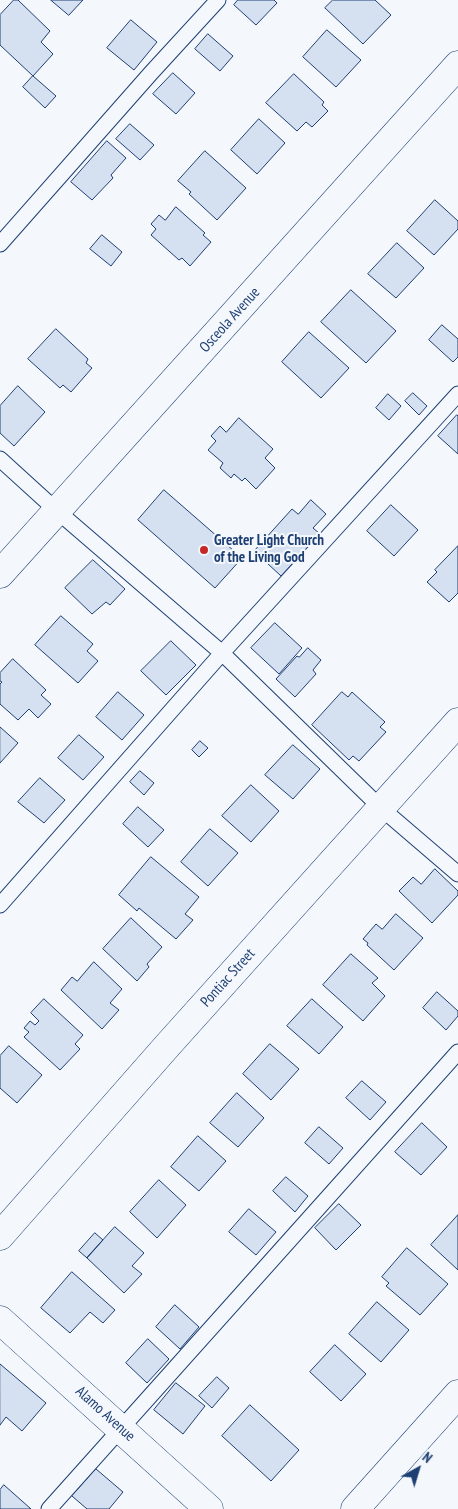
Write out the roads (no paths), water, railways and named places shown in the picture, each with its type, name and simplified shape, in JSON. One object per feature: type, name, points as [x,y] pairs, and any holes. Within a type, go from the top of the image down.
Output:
[{"type":"street","name":"Osceola Avenue","points":[[0,574],[458,65]]},
{"type":"street","name":"Pontiac Street","points":[[0,1236],[458,722]]},
{"type":"street","name":"Alamo Avenue","points":[[0,1320],[209,1509]]},
{"type":"street","points":[[355,1509],[458,1394]]},
{"type":"lane","points":[[0,244],[218,0]]},
{"type":"lane","points":[[0,905],[222,653],[458,394]]},
{"type":"lane","points":[[0,459],[56,510],[222,653],[381,808],[458,874]]},
{"type":"lane","points":[[49,1509],[458,1052]]},
{"type":"place","name":"Greater Light Church of the Living God","points":[[204,550]]}]
